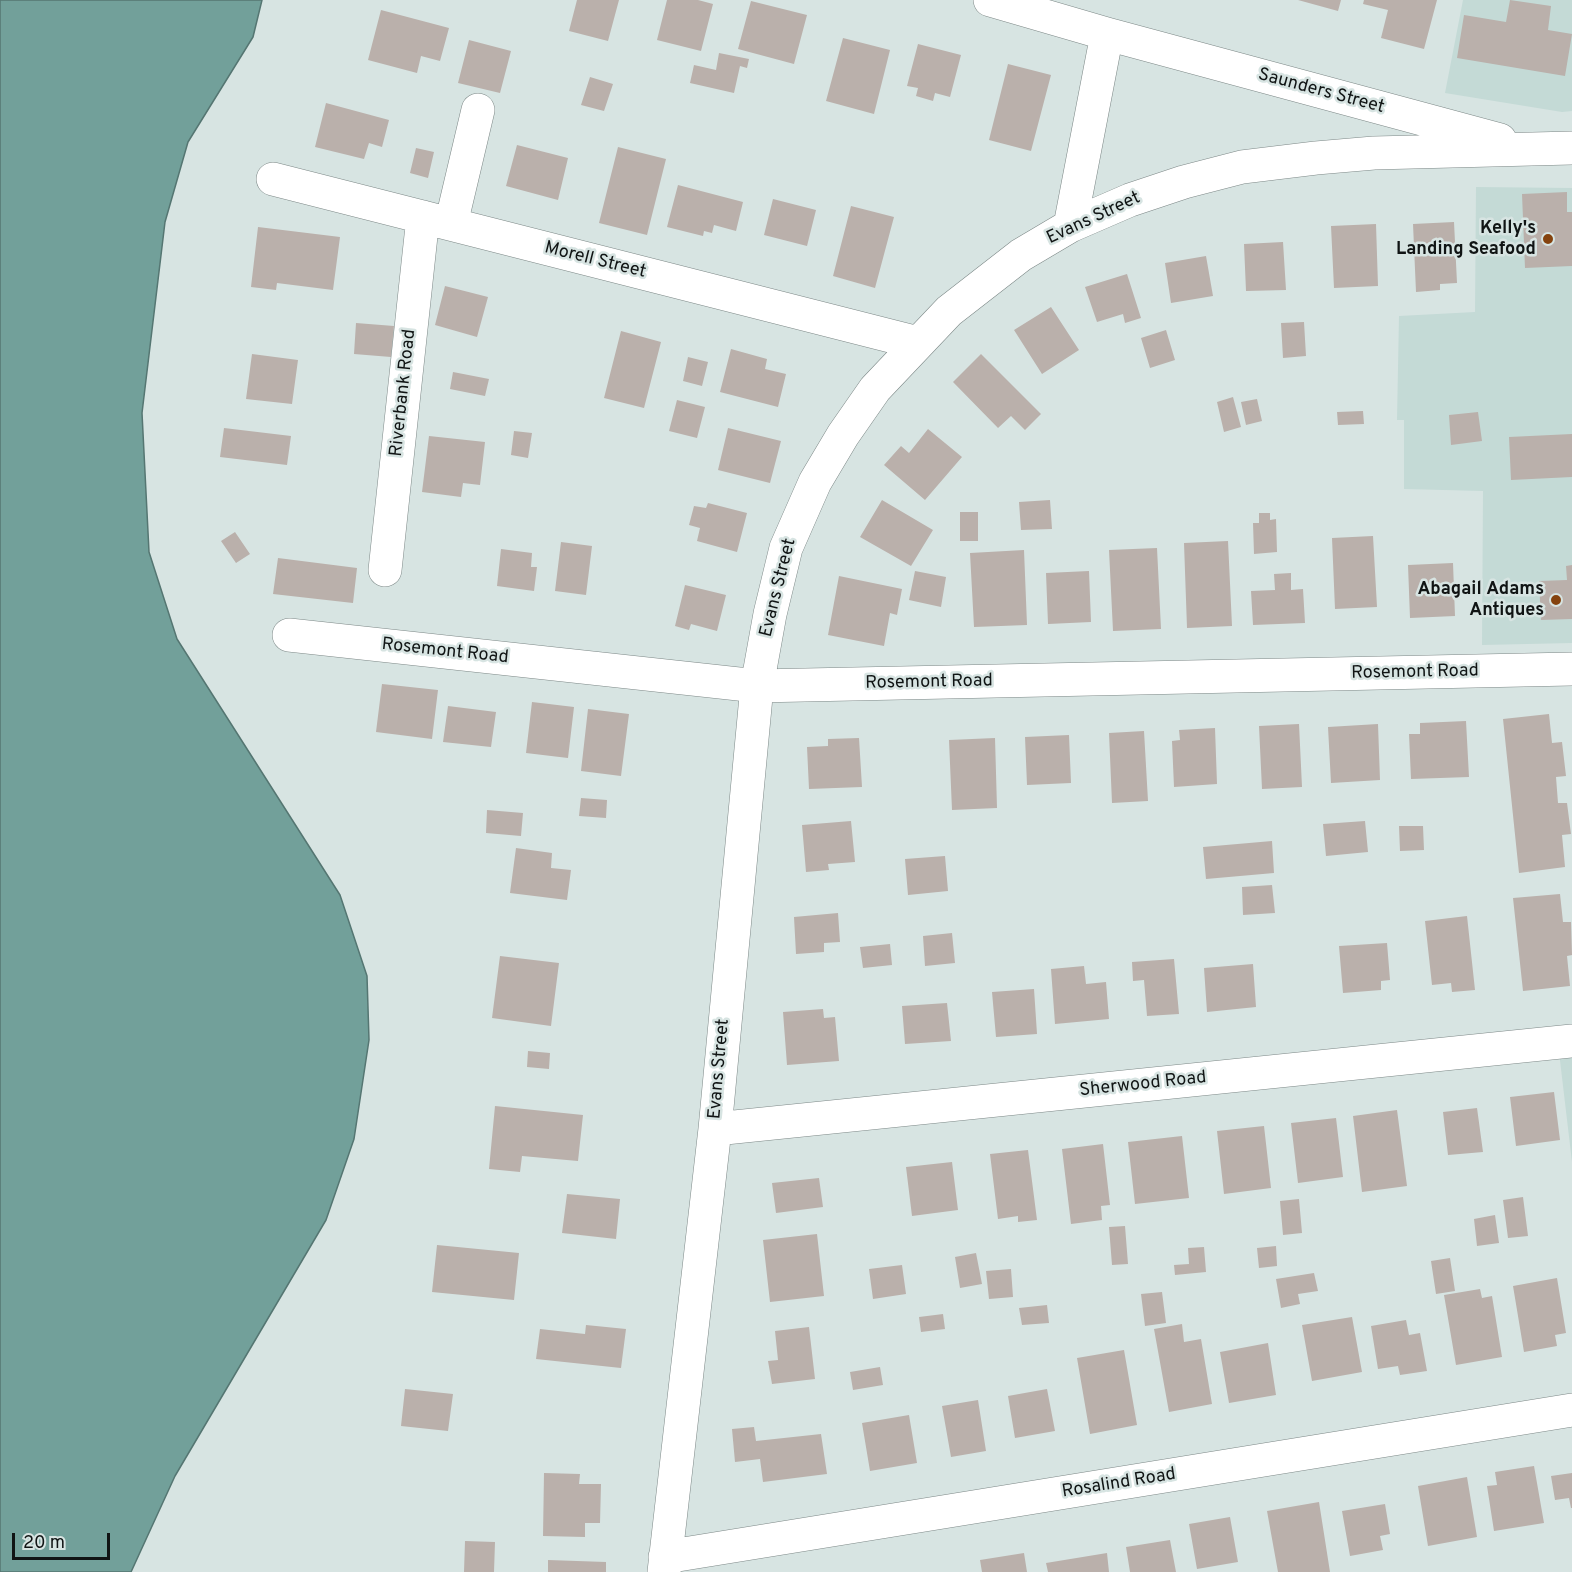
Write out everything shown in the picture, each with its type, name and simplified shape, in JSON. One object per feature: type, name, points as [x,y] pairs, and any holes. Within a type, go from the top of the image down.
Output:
[{"type":"street","name":"Saunders Street","points":[[990,0],[1535,150]]},
{"type":"street","points":[[1070,226],[1107,34]]},
{"type":"street","name":"Riverbank Road","points":[[385,570],[437,221],[478,110]]},
{"type":"street","name":"Evans Street","points":[[664,1564],[714,1129],[757,686],[770,614],[786,548],[815,482],[843,435],[874,389],[949,311],[985,281],[1021,255],[1070,226],[1130,200],[1184,182],[1242,167],[1316,158],[1374,153],[1572,148]]},
{"type":"street","name":"Morell Street","points":[[273,179],[918,343]]},
{"type":"street","name":"Rosemont Road","points":[[289,634],[757,686],[1572,669]]},
{"type":"street","name":"Sherwood Road","points":[[714,1129],[1572,1041]]},
{"type":"street","name":"Rosalind Road","points":[[664,1564],[1572,1410]]},
{"type":"shaded area","points":[[1463,0],[1572,0],[1572,111],[1562,112],[1445,93]]},
{"type":"shaded area","points":[[1476,187],[1572,188],[1572,643],[1482,645],[1483,491],[1404,489],[1404,420],[1397,420],[1399,316],[1475,312]]},
{"type":"shaded area","points":[[1572,1051],[1572,1162],[1559,1052]]},
{"type":"water","points":[[0,0],[262,0],[253,37],[188,142],[165,222],[142,413],[149,552],[177,639],[340,895],[367,976],[369,1040],[354,1139],[326,1220],[175,1476],[131,1572],[0,1572]]},
{"type":"building","points":[[577,0],[619,0],[608,41],[569,31]]},
{"type":"building","points":[[667,0],[698,0],[713,4],[701,51],[657,40]]},
{"type":"building","points":[[1298,0],[1341,0],[1338,11]]},
{"type":"building","points":[[1364,0],[1437,0],[1424,49],[1381,38],[1388,10],[1363,4]]},
{"type":"building","points":[[1510,0],[1551,6],[1548,30],[1572,34],[1565,76],[1457,58],[1464,15],[1506,22]]},
{"type":"building","points":[[751,1],[807,15],[794,64],[738,49]]},
{"type":"building","points":[[381,10],[449,28],[440,61],[421,56],[417,73],[368,60]]},
{"type":"building","points":[[843,38],[890,50],[874,114],[826,101]]},
{"type":"building","points":[[469,40],[511,51],[500,93],[458,83]]},
{"type":"building","points":[[918,44],[961,55],[950,97],[935,93],[933,101],[916,96],[918,88],[907,86]]},
{"type":"building","points":[[719,53],[749,59],[747,68],[740,66],[734,93],[690,83],[694,65],[716,70]]},
{"type":"building","points":[[1008,64],[1051,75],[1031,151],[989,140]]},
{"type":"building","points":[[590,77],[613,84],[604,111],[581,105]]},
{"type":"building","points":[[326,103],[389,120],[382,147],[369,143],[364,159],[315,147]]},
{"type":"building","points":[[517,145],[568,158],[558,200],[506,186]]},
{"type":"building","points":[[618,147],[666,159],[647,235],[599,223]]},
{"type":"building","points":[[416,148],[434,152],[428,178],[410,173]]},
{"type":"building","points":[[678,185],[743,202],[736,231],[714,225],[712,233],[704,231],[703,236],[667,227]]},
{"type":"building","name":"Kelly's Landing Seafood","points":[[1567,192],[1567,212],[1572,212],[1572,266],[1525,268],[1522,194]]},
{"type":"building","points":[[773,199],[816,210],[807,246],[764,235]]},
{"type":"building","points":[[851,206],[894,217],[875,288],[833,276]]},
{"type":"building","points":[[1454,222],[1457,283],[1440,284],[1440,290],[1416,292],[1413,224]]},
{"type":"building","points":[[1376,224],[1378,286],[1334,288],[1331,226]]},
{"type":"building","points":[[258,227],[340,237],[333,290],[277,283],[276,290],[251,287]]},
{"type":"building","points":[[1283,242],[1286,290],[1246,291],[1244,244]]},
{"type":"building","points":[[1206,256],[1213,296],[1171,303],[1165,263]]},
{"type":"building","points":[[1127,274],[1141,318],[1125,323],[1123,314],[1097,322],[1085,287]]},
{"type":"building","points":[[445,286],[488,297],[477,337],[435,325]]},
{"type":"building","points":[[1051,307],[1079,350],[1042,374],[1014,330]]},
{"type":"building","points":[[1304,322],[1306,356],[1283,358],[1281,323]]},
{"type":"building","points":[[356,323],[394,326],[391,357],[354,354]]},
{"type":"building","points":[[1166,330],[1175,360],[1150,368],[1141,338]]},
{"type":"building","points":[[621,331],[661,342],[644,408],[604,398]]},
{"type":"building","points":[[731,349],[767,359],[765,369],[786,374],[778,407],[720,392]]},
{"type":"building","points":[[252,354],[298,360],[292,404],[246,399]]},
{"type":"building","points":[[981,354],[1041,414],[1025,430],[1011,416],[998,428],[953,382]]},
{"type":"building","points":[[688,357],[708,362],[702,386],[683,381]]},
{"type":"building","points":[[453,372],[489,379],[485,396],[450,389]]},
{"type":"building","points":[[1233,397],[1241,427],[1224,432],[1217,402]]},
{"type":"building","points":[[1257,399],[1262,421],[1246,425],[1241,402]]},
{"type":"building","points":[[677,400],[705,407],[697,438],[669,431]]},
{"type":"building","points":[[1363,411],[1364,424],[1338,425],[1337,412]]},
{"type":"building","points":[[1478,412],[1482,441],[1451,445],[1449,415]]},
{"type":"building","points":[[224,428],[291,436],[287,465],[220,457]]},
{"type":"building","points":[[728,428],[781,441],[770,483],[718,470]]},
{"type":"building","points":[[928,429],[962,457],[925,500],[884,465],[901,446],[909,453]]},
{"type":"building","points":[[514,431],[532,433],[528,458],[511,455]]},
{"type":"building","points":[[1572,434],[1572,477],[1511,480],[1509,437]]},
{"type":"building","points":[[429,436],[485,442],[480,485],[463,483],[461,497],[422,492]]},
{"type":"building","points":[[882,500],[933,530],[911,566],[860,537]]},
{"type":"building","points":[[1050,500],[1052,529],[1021,530],[1019,502]]},
{"type":"building","points":[[708,503],[747,513],[737,552],[697,541],[700,528],[689,525],[694,506],[706,508]]},
{"type":"building","points":[[960,512],[978,512],[978,541],[960,541]]},
{"type":"building","points":[[1259,513],[1270,513],[1270,520],[1276,519],[1277,552],[1254,554],[1253,523],[1259,523]]},
{"type":"building","points":[[235,532],[250,554],[236,563],[221,541]]},
{"type":"building","points":[[1373,536],[1377,607],[1335,609],[1332,538]]},
{"type":"building","points":[[1228,541],[1232,626],[1187,628],[1184,543]]},
{"type":"building","points":[[561,542],[592,546],[586,595],[555,591]]},
{"type":"building","points":[[1157,548],[1161,629],[1113,631],[1109,550]]},
{"type":"building","points":[[501,549],[532,553],[531,567],[537,567],[534,591],[497,586]]},
{"type":"building","points":[[1024,550],[1027,625],[974,627],[970,553]]},
{"type":"building","points":[[278,558],[357,568],[353,603],[273,594]]},
{"type":"building","points":[[1453,563],[1455,616],[1410,618],[1408,565]]},
{"type":"building","name":"Abagail Adams Antiques","points":[[1572,565],[1572,619],[1541,620],[1539,581],[1567,580],[1566,566]]},
{"type":"building","points":[[915,571],[946,577],[941,607],[909,600]]},
{"type":"building","points":[[1089,571],[1091,622],[1048,624],[1046,573]]},
{"type":"building","points":[[1291,573],[1291,590],[1303,589],[1305,623],[1253,625],[1251,591],[1275,590],[1274,574]]},
{"type":"building","points":[[839,576],[902,589],[897,615],[890,613],[884,646],[828,635]]},
{"type":"building","points":[[685,585],[726,595],[717,631],[691,624],[689,630],[675,626]]},
{"type":"building","points":[[382,684],[438,690],[432,739],[376,732]]},
{"type":"building","points":[[532,702],[574,707],[568,758],[526,753]]},
{"type":"building","points":[[448,706],[496,712],[491,747],[443,742]]},
{"type":"building","points":[[588,709],[629,714],[621,776],[581,771]]},
{"type":"building","points":[[1549,714],[1552,743],[1562,742],[1566,776],[1556,777],[1558,803],[1567,803],[1571,834],[1562,835],[1565,867],[1519,873],[1503,719]]},
{"type":"building","points":[[1466,721],[1469,777],[1411,779],[1409,734],[1420,734],[1420,723]]},
{"type":"building","points":[[1299,724],[1302,787],[1262,789],[1259,726]]},
{"type":"building","points":[[1378,724],[1380,780],[1331,783],[1328,727]]},
{"type":"building","points":[[1215,728],[1217,784],[1174,787],[1172,741],[1180,740],[1179,730]]},
{"type":"building","points":[[1144,731],[1148,801],[1112,803],[1109,733]]},
{"type":"building","points":[[1069,735],[1071,783],[1027,785],[1025,737]]},
{"type":"building","points":[[859,738],[862,787],[809,789],[807,747],[828,746],[828,739]]},
{"type":"building","points":[[995,738],[997,808],[952,810],[949,740]]},
{"type":"building","points":[[581,798],[607,800],[606,818],[579,816]]},
{"type":"building","points":[[487,810],[523,813],[521,836],[486,833]]},
{"type":"building","points":[[851,821],[855,862],[828,864],[829,870],[806,872],[802,825]]},
{"type":"building","points":[[1365,821],[1368,852],[1326,856],[1323,824]]},
{"type":"building","points":[[1399,826],[1423,826],[1424,850],[1400,851]]},
{"type":"building","points":[[1272,841],[1274,873],[1206,879],[1203,847]]},
{"type":"building","points":[[516,848],[552,853],[551,868],[571,870],[567,900],[510,893]]},
{"type":"building","points":[[945,856],[948,891],[908,895],[905,859]]},
{"type":"building","points":[[1272,885],[1275,913],[1243,915],[1242,887]]},
{"type":"building","points":[[1560,894],[1563,922],[1571,922],[1572,955],[1567,956],[1570,986],[1523,991],[1513,898]]},
{"type":"building","points":[[838,913],[840,942],[824,943],[824,952],[796,954],[794,917]]},
{"type":"building","points":[[1467,916],[1475,990],[1452,992],[1451,983],[1432,985],[1425,921]]},
{"type":"building","points":[[952,933],[955,963],[925,966],[923,936]]},
{"type":"building","points":[[1387,943],[1390,980],[1381,981],[1381,990],[1343,993],[1339,946]]},
{"type":"building","points":[[890,944],[892,965],[863,968],[860,947]]},
{"type":"building","points":[[500,956],[559,963],[551,1026],[492,1018]]},
{"type":"building","points":[[1174,959],[1179,1014],[1147,1016],[1144,980],[1133,981],[1132,962]]},
{"type":"building","points":[[1253,964],[1256,1007],[1207,1012],[1204,968]]},
{"type":"building","points":[[1084,966],[1086,984],[1106,982],[1109,1019],[1055,1024],[1051,969]]},
{"type":"building","points":[[1034,989],[1037,1034],[996,1037],[992,992]]},
{"type":"building","points":[[947,1003],[951,1041],[905,1044],[902,1006]]},
{"type":"building","points":[[823,1009],[824,1018],[835,1017],[839,1061],[787,1065],[783,1012]]},
{"type":"building","points":[[528,1051],[550,1053],[549,1069],[527,1067]]},
{"type":"building","points":[[1554,1092],[1560,1140],[1516,1146],[1510,1097]]},
{"type":"building","points":[[495,1106],[583,1115],[578,1161],[522,1156],[520,1172],[489,1169]]},
{"type":"building","points":[[1477,1108],[1483,1152],[1448,1155],[1443,1112]]},
{"type":"building","points":[[1397,1110],[1407,1186],[1362,1192],[1353,1116]]},
{"type":"building","points":[[1336,1118],[1343,1177],[1298,1183],[1291,1123]]},
{"type":"building","points":[[1264,1126],[1271,1188],[1224,1194],[1217,1131]]},
{"type":"building","points":[[1182,1136],[1189,1198],[1135,1204],[1128,1142]]},
{"type":"building","points":[[1103,1144],[1110,1205],[1101,1206],[1102,1220],[1071,1224],[1062,1149]]},
{"type":"building","points":[[1028,1150],[1037,1220],[1018,1222],[1018,1216],[998,1219],[990,1154]]},
{"type":"building","points":[[952,1162],[958,1210],[912,1216],[906,1167]]},
{"type":"building","points":[[819,1178],[823,1207],[776,1213],[772,1183]]},
{"type":"building","points":[[567,1194],[620,1199],[616,1239],[562,1233]]},
{"type":"building","points":[[1523,1197],[1528,1236],[1508,1238],[1503,1200]]},
{"type":"building","points":[[1299,1199],[1302,1233],[1283,1235],[1280,1201]]},
{"type":"building","points":[[1495,1215],[1499,1243],[1477,1246],[1474,1219]]},
{"type":"building","points":[[1125,1226],[1128,1264],[1112,1265],[1109,1227]]},
{"type":"building","points":[[817,1234],[824,1296],[770,1302],[763,1240]]},
{"type":"building","points":[[437,1245],[519,1253],[514,1300],[432,1292]]},
{"type":"building","points":[[1276,1246],[1277,1266],[1259,1268],[1257,1248]]},
{"type":"building","points":[[1204,1247],[1206,1272],[1175,1275],[1174,1265],[1189,1264],[1188,1248]]},
{"type":"building","points":[[976,1253],[982,1284],[960,1288],[955,1257]]},
{"type":"building","points":[[1450,1258],[1455,1291],[1436,1294],[1431,1261]]},
{"type":"building","points":[[902,1265],[906,1294],[873,1299],[869,1269]]},
{"type":"building","points":[[1011,1269],[1013,1297],[989,1299],[986,1271]]},
{"type":"building","points":[[1314,1273],[1318,1291],[1298,1294],[1300,1304],[1281,1308],[1276,1279]]},
{"type":"building","points":[[1557,1278],[1566,1333],[1555,1335],[1557,1346],[1524,1352],[1513,1286]]},
{"type":"building","points":[[1480,1289],[1482,1298],[1492,1296],[1502,1357],[1456,1365],[1444,1295]]},
{"type":"building","points":[[1162,1292],[1166,1323],[1145,1326],[1141,1294]]},
{"type":"building","points":[[1047,1305],[1049,1323],[1022,1325],[1019,1308]]},
{"type":"building","points":[[943,1314],[945,1329],[921,1332],[919,1317]]},
{"type":"building","points":[[1352,1317],[1362,1372],[1312,1381],[1302,1325]]},
{"type":"building","points":[[1406,1320],[1409,1335],[1420,1333],[1427,1371],[1400,1375],[1398,1366],[1378,1369],[1371,1326]]},
{"type":"building","points":[[1182,1324],[1184,1342],[1201,1339],[1212,1404],[1169,1412],[1154,1329]]},
{"type":"building","points":[[586,1325],[626,1329],[621,1368],[536,1359],[540,1329],[585,1334]]},
{"type":"building","points":[[809,1327],[815,1379],[772,1384],[768,1361],[778,1360],[775,1331]]},
{"type":"building","points":[[1268,1343],[1276,1395],[1229,1403],[1220,1352]]},
{"type":"building","points":[[1124,1350],[1137,1425],[1090,1434],[1077,1358]]},
{"type":"building","points":[[880,1367],[883,1385],[853,1390],[850,1372]]},
{"type":"building","points":[[405,1389],[453,1394],[448,1431],[401,1426]]},
{"type":"building","points":[[1047,1389],[1055,1431],[1015,1438],[1008,1396]]},
{"type":"building","points":[[978,1400],[986,1451],[951,1457],[942,1406]]},
{"type":"building","points":[[909,1415],[917,1463],[870,1471],[862,1423]]},
{"type":"building","points":[[754,1427],[756,1441],[821,1434],[827,1474],[763,1482],[760,1459],[735,1462],[732,1429]]},
{"type":"building","points":[[1534,1466],[1544,1523],[1494,1531],[1487,1486],[1497,1485],[1495,1472]]},
{"type":"building","points":[[544,1473],[580,1474],[579,1484],[601,1484],[600,1523],[585,1523],[585,1537],[543,1536]]},
{"type":"building","points":[[1572,1473],[1571,1508],[1569,1498],[1555,1500],[1551,1476]]},
{"type":"building","points":[[1467,1477],[1477,1537],[1428,1546],[1418,1486]]},
{"type":"building","points":[[1319,1502],[1330,1572],[1278,1572],[1267,1511]]},
{"type":"building","points":[[1385,1504],[1390,1534],[1380,1536],[1383,1550],[1350,1556],[1342,1511]]},
{"type":"building","points":[[1230,1517],[1238,1562],[1197,1569],[1189,1524]]},
{"type":"building","points":[[1170,1540],[1176,1572],[1130,1572],[1126,1547]]},
{"type":"building","points":[[465,1541],[495,1542],[494,1572],[464,1572]]},
{"type":"building","points":[[1024,1553],[1027,1572],[982,1572],[980,1560]]},
{"type":"building","points":[[1107,1553],[1109,1572],[1048,1572],[1046,1563]]},
{"type":"building","points":[[548,1560],[606,1562],[606,1572],[548,1572]]},
{"type":"place","name":"Kelly's Landing Seafood","points":[[1548,239]]},
{"type":"place","name":"Abagail Adams Antiques","points":[[1556,600]]}]
